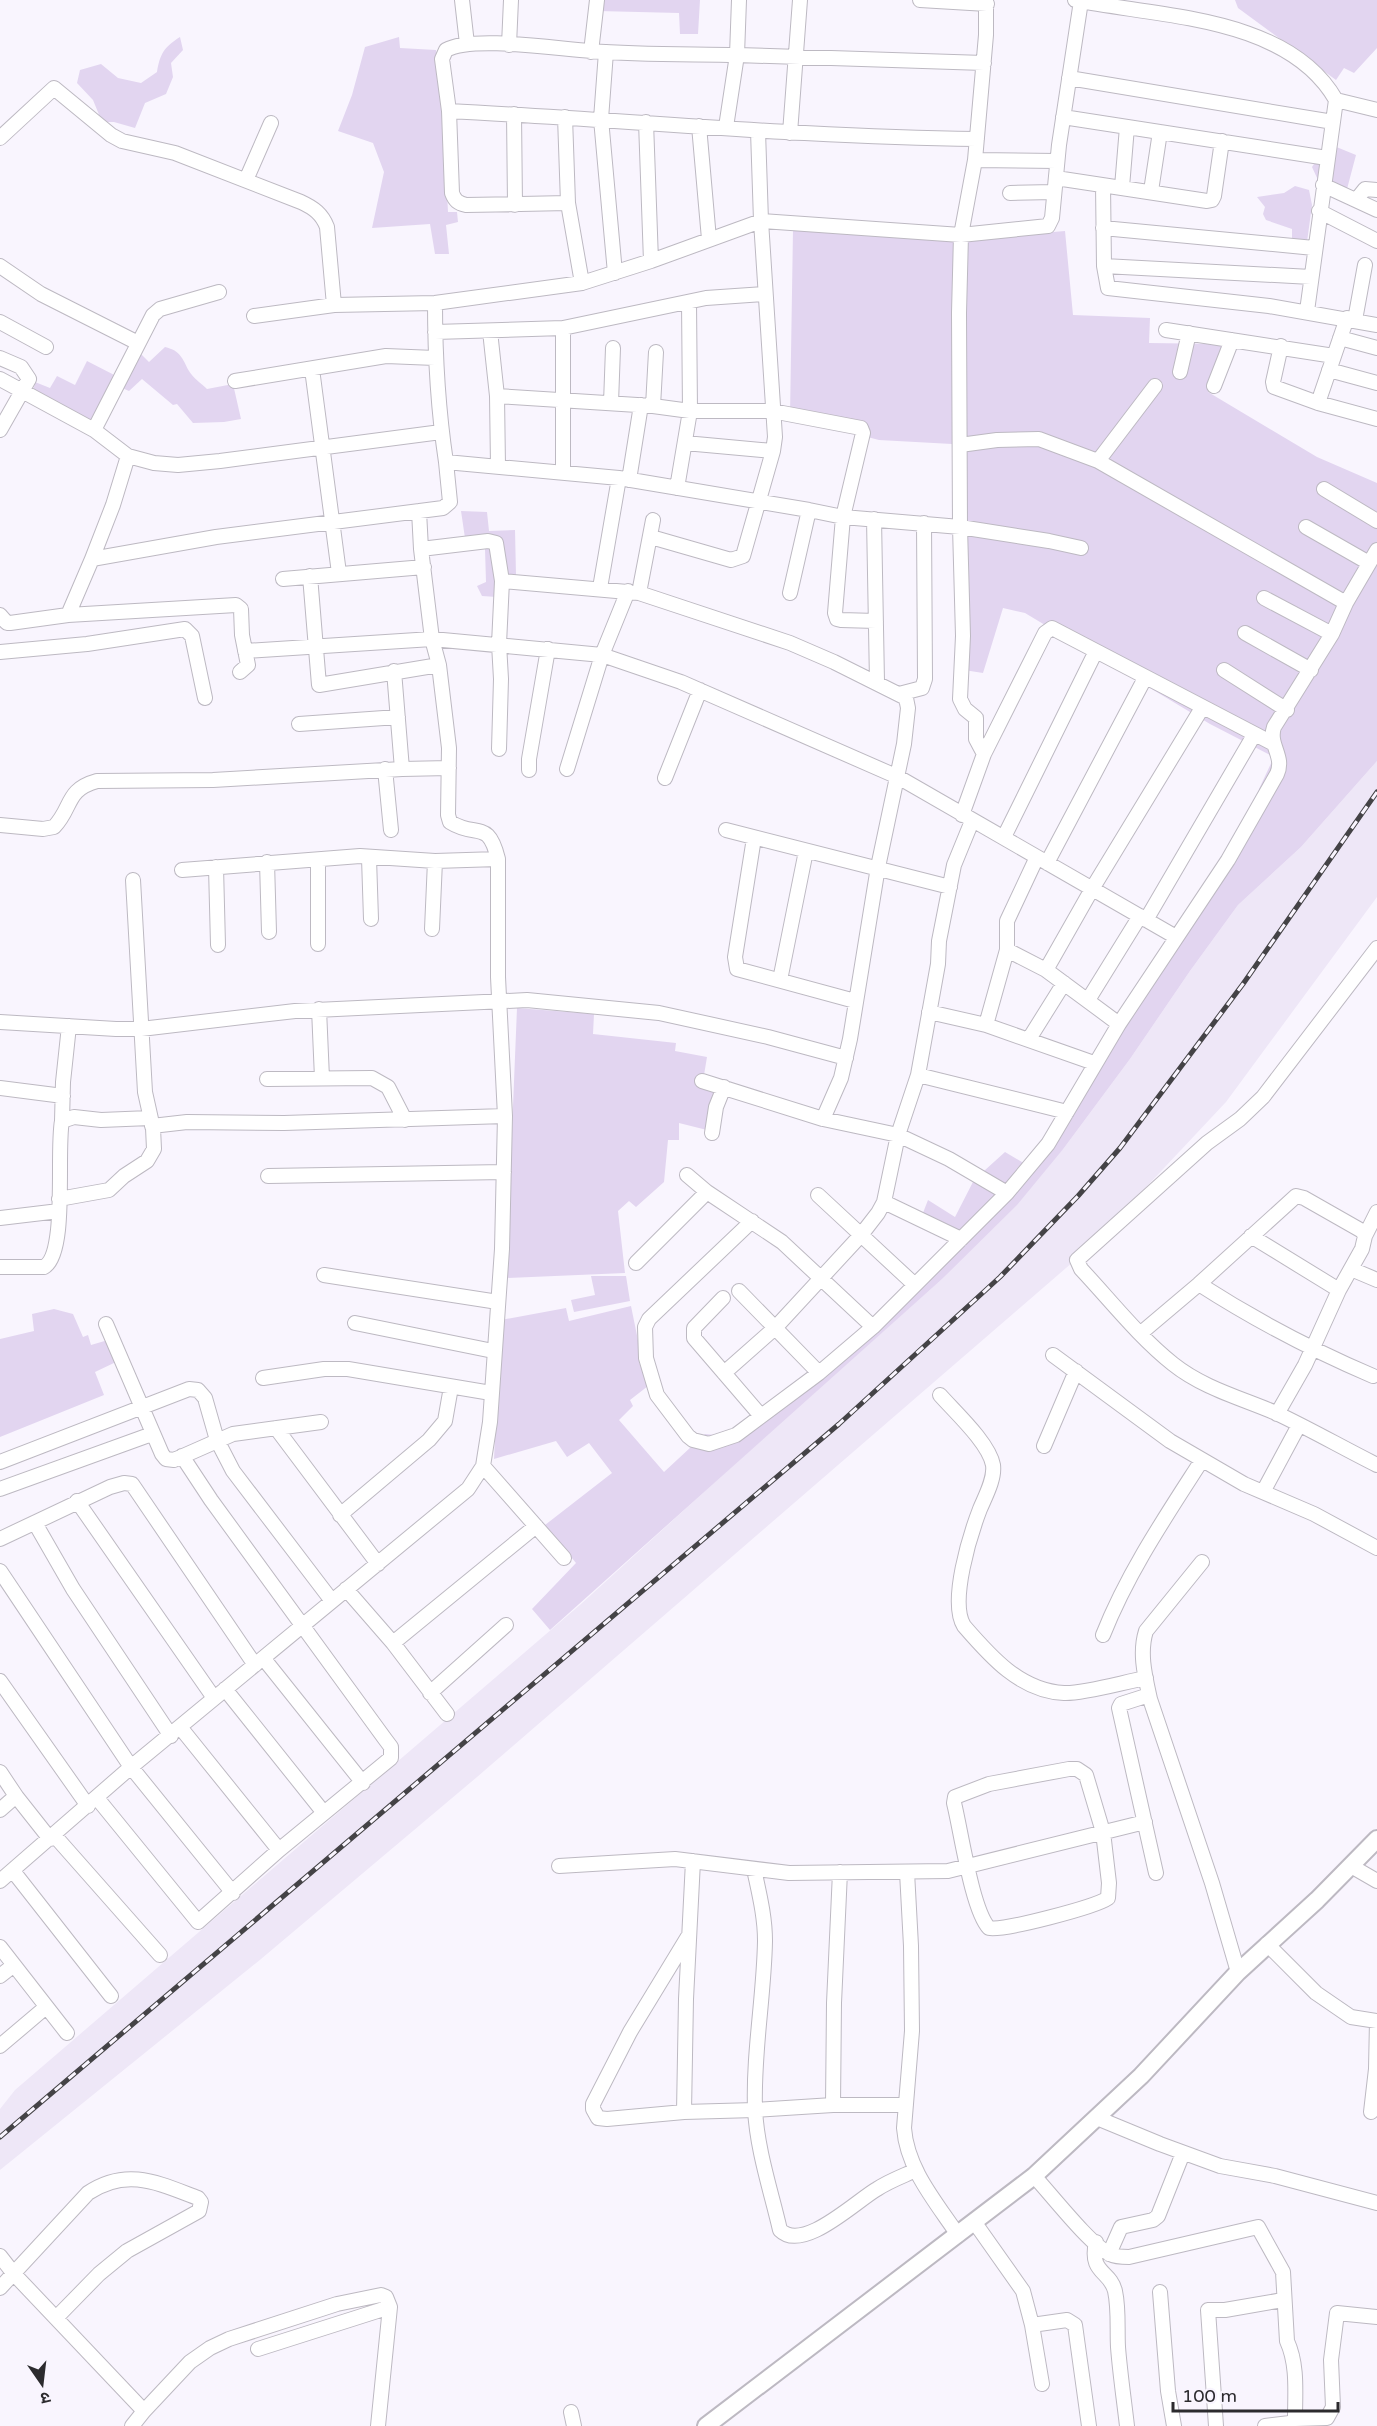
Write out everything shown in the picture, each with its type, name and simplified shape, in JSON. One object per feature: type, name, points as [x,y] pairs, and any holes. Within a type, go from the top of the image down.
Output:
[{"type":"street","points":[[462,0],[467,44]]},
{"type":"street","points":[[509,45],[511,0]]},
{"type":"street","points":[[591,52],[597,0]]},
{"type":"street","points":[[726,127],[737,55],[739,0]]},
{"type":"street","points":[[790,133],[800,0]]},
{"type":"street","points":[[920,0],[987,2],[975,160],[961,235],[960,445],[963,636],[960,699],[965,709],[976,718],[976,739],[984,754]]},
{"type":"street","points":[[254,316],[334,305],[435,303],[582,282],[651,261],[760,221],[961,235],[1048,226],[1052,219],[1057,161],[1078,1],[1181,17],[1258,36],[1298,60],[1326,81],[1336,100],[1307,311]]},
{"type":"street","points":[[568,203],[466,206],[459,204],[455,199],[452,193],[449,111],[443,70],[443,54],[452,46],[509,45],[591,52],[984,63]]},
{"type":"street","points":[[606,52],[601,119],[615,273]]},
{"type":"street","points":[[1069,78],[1333,122]]},
{"type":"street","points":[[0,138],[54,88],[111,135],[122,141],[175,153],[302,201],[324,218],[327,227],[334,305]]},
{"type":"street","points":[[1336,100],[1377,110]]},
{"type":"street","points":[[449,111],[726,127],[790,133],[977,139]]},
{"type":"street","points":[[514,114],[514,206]]},
{"type":"street","points":[[565,117],[568,203],[582,282]]},
{"type":"street","points":[[1063,117],[1327,158]]},
{"type":"street","points":[[646,122],[651,261]]},
{"type":"street","points":[[246,180],[270,123]]},
{"type":"street","points":[[699,126],[709,239]]},
{"type":"street","points":[[1122,187],[1127,127]]},
{"type":"street","points":[[651,537],[731,560],[743,556],[773,451],[775,437],[760,221],[758,131]]},
{"type":"street","points":[[1151,191],[1160,132]]},
{"type":"street","points":[[1056,178],[1208,201],[1212,200],[1222,141]]},
{"type":"street","points":[[975,160],[1057,161]]},
{"type":"street","points":[[1103,184],[1104,266],[1106,285],[1110,289],[1234,301],[1307,311],[1377,325]]},
{"type":"street","points":[[1323,185],[1358,199],[1377,210]]},
{"type":"street","points":[[1358,199],[1365,189],[1377,190]]},
{"type":"street","points":[[1010,193],[1054,192]]},
{"type":"street","points":[[1319,211],[1377,241]]},
{"type":"street","points":[[1103,228],[1314,248]]},
{"type":"street","points":[[1318,403],[1340,338],[1351,319],[1365,265]]},
{"type":"street","points":[[1104,266],[1311,277]]},
{"type":"street","points":[[1,268],[41,294],[138,343]]},
{"type":"street","points":[[94,430],[149,320],[160,309],[219,292]]},
{"type":"street","points":[[435,332],[563,328],[689,302],[765,294]]},
{"type":"street","points":[[677,488],[690,411],[689,302]]},
{"type":"street","points":[[92,559],[216,537],[443,508],[450,502],[435,358],[435,303]]},
{"type":"street","points":[[0,322],[46,347]]},
{"type":"street","points":[[562,473],[563,328]]},
{"type":"street","points":[[1166,330],[1334,356]]},
{"type":"street","points":[[490,331],[497,396],[498,466]]},
{"type":"street","points":[[1180,372],[1189,333]]},
{"type":"street","points":[[1340,338],[1377,348]]},
{"type":"street","points":[[1214,386],[1232,340]]},
{"type":"street","points":[[1281,346],[1273,382],[1274,387],[1318,403],[1377,419]]},
{"type":"street","points":[[611,403],[613,348]]},
{"type":"street","points":[[600,588],[624,479],[647,406],[656,352]]},
{"type":"street","points":[[235,381],[386,356],[435,358]]},
{"type":"street","points":[[0,358],[21,366],[29,379],[0,430]]},
{"type":"street","points":[[312,369],[324,446],[330,522],[339,573]]},
{"type":"street","points":[[1329,370],[1377,383]]},
{"type":"street","points":[[0,379],[94,430],[128,456],[154,463],[178,465],[220,461],[441,432]]},
{"type":"street","points":[[1098,461],[1155,386]]},
{"type":"street","points":[[497,396],[563,399],[690,411],[772,411],[859,427],[863,430],[843,517],[836,616],[841,620],[876,621]]},
{"type":"street","points":[[960,445],[997,440],[1039,439],[1098,461],[1346,603]]},
{"type":"street","points":[[685,443],[773,451]]},
{"type":"street","points":[[68,615],[113,505],[128,456]]},
{"type":"street","points":[[446,462],[624,479],[843,517],[924,523],[1049,541],[1081,548]]},
{"type":"street","points":[[1324,489],[1377,521]]},
{"type":"street","points":[[790,593],[808,510]]},
{"type":"street","points":[[0,1881],[214,1698],[468,1488],[483,1466],[498,1302],[504,1172],[505,1116],[499,1000],[498,859],[494,842],[484,831],[472,830],[450,822],[448,815],[449,768],[439,665],[432,639],[421,549],[419,511]]},
{"type":"street","points":[[874,519],[877,682]]},
{"type":"street","points":[[567,769],[602,655],[633,592],[651,537],[653,520]]},
{"type":"street","points":[[900,694],[922,688],[925,679],[924,523]]},
{"type":"street","points":[[1305,527],[1369,563]]},
{"type":"street","points":[[421,549],[493,541],[498,549],[502,581],[499,644],[501,680],[499,749]]},
{"type":"street","points":[[752,1221],[650,1319],[645,1327],[649,1371],[657,1395],[679,1426],[693,1440],[709,1444],[729,1438],[761,1416],[873,1327],[1007,1193],[1048,1144],[1094,1063],[1228,860],[1277,774],[1281,760],[1272,735],[1274,727],[1287,710],[1332,634],[1346,603],[1377,550]]},
{"type":"street","points":[[283,579],[424,567]]},
{"type":"street","points":[[310,576],[319,685],[439,665]]},
{"type":"street","points":[[502,581],[633,592],[790,643],[877,682],[906,698],[908,708],[898,777],[878,867],[846,1058],[841,1078],[823,1119]]},
{"type":"street","points":[[1264,598],[1332,634]]},
{"type":"street","points":[[2,620],[10,623],[68,615],[236,605],[241,609],[248,665],[240,672]]},
{"type":"street","points":[[0,652],[87,644],[185,629],[192,636],[205,698]]},
{"type":"street","points":[[724,1373],[776,1327],[821,1279],[878,1214],[884,1202],[898,1135],[918,1075],[938,964],[939,940],[954,865],[984,754],[1048,629],[1056,629],[1095,653],[1274,744]]},
{"type":"street","points":[[1245,633],[1311,670]]},
{"type":"street","points":[[245,651],[432,639],[602,655],[700,690],[898,777],[1176,937]]},
{"type":"street","points":[[529,770],[548,649]]},
{"type":"street","points":[[1004,837],[1095,653]]},
{"type":"street","points":[[1224,670],[1287,710]]},
{"type":"street","points":[[394,671],[402,768]]},
{"type":"street","points":[[986,1025],[1007,950],[1007,921],[1145,678]]},
{"type":"street","points":[[665,778],[700,690]]},
{"type":"street","points":[[1046,970],[1092,889],[1202,708]]},
{"type":"street","points":[[299,724],[398,717]]},
{"type":"street","points":[[1088,1000],[1143,918],[1254,735]]},
{"type":"street","points":[[0,825],[43,829],[54,826],[73,793],[80,787],[97,782],[213,780],[402,768],[449,768]]},
{"type":"street","points":[[386,770],[391,830]]},
{"type":"street","points":[[726,830],[950,887]]},
{"type":"street","points":[[754,838],[734,962],[741,972],[855,1001]]},
{"type":"street","points":[[780,981],[806,851]]},
{"type":"street","points":[[182,870],[360,856],[435,861],[498,859]]},
{"type":"street","points":[[369,858],[372,919]]},
{"type":"street","points":[[318,860],[318,944]]},
{"type":"street","points":[[432,929],[435,861]]},
{"type":"street","points":[[267,862],[269,932]]},
{"type":"street","points":[[216,867],[218,945]]},
{"type":"street","points":[[0,1218],[59,1205],[109,1190],[124,1176],[147,1161],[154,1149],[145,1092],[133,880]]},
{"type":"street","points":[[1377,948],[1263,1097],[1240,1119],[1207,1143],[1078,1258],[1082,1269],[1141,1333],[1174,1364],[1193,1377],[1277,1414],[1377,1465]]},
{"type":"street","points":[[1007,950],[1046,970],[1119,1024]]},
{"type":"street","points":[[1029,1039],[1064,983]]},
{"type":"street","points":[[0,1022],[141,1029],[319,1009],[528,1000],[659,1013],[768,1037],[846,1058]]},
{"type":"street","points":[[319,1009],[322,1078]]},
{"type":"street","points":[[929,1012],[986,1025],[1094,1063]]},
{"type":"street","points":[[0,1267],[36,1268],[49,1264],[56,1244],[63,1096],[69,1026]]},
{"type":"street","points":[[918,1075],[1067,1112]]},
{"type":"street","points":[[267,1079],[372,1078],[381,1081],[391,1093],[405,1120]]},
{"type":"street","points":[[702,1081],[823,1119],[898,1135],[949,1159],[1007,1193]]},
{"type":"street","points":[[712,1133],[716,1107],[724,1087]]},
{"type":"street","points":[[0,1089],[63,1096]]},
{"type":"street","points":[[62,1121],[74,1117],[151,1122],[284,1124],[505,1116]]},
{"type":"street","points":[[268,1176],[504,1172]]},
{"type":"street","points":[[687,1175],[707,1192],[782,1242],[873,1327]]},
{"type":"street","points":[[636,1263],[707,1192]]},
{"type":"street","points":[[818,1195],[915,1284]]},
{"type":"street","points":[[1141,1333],[1293,1199],[1300,1196],[1362,1231],[1365,1236]]},
{"type":"street","points":[[884,1202],[961,1239]]},
{"type":"street","points":[[1277,1414],[1313,1349],[1377,1212]]},
{"type":"street","points":[[1251,1236],[1339,1290]]},
{"type":"street","points":[[1351,1269],[1377,1280]]},
{"type":"street","points":[[324,1275],[498,1302]]},
{"type":"street","points":[[1199,1284],[1248,1315],[1313,1349],[1373,1376]]},
{"type":"street","points":[[739,1291],[819,1372]]},
{"type":"street","points":[[723,1298],[692,1332],[694,1338],[761,1416]]},
{"type":"street","points":[[355,1323],[494,1351]]},
{"type":"street","points":[[106,1324],[166,1459],[174,1460],[233,1434],[321,1422]]},
{"type":"street","points":[[1053,1355],[1170,1441],[1244,1484],[1314,1514],[1377,1548]]},
{"type":"street","points":[[263,1378],[324,1369],[348,1369],[491,1393]]},
{"type":"street","points":[[1044,1446],[1076,1371]]},
{"type":"street","points":[[340,1515],[429,1440],[442,1426],[451,1387]]},
{"type":"street","points":[[0,1462],[189,1389],[198,1390],[205,1398],[217,1440],[233,1471],[332,1601]]},
{"type":"street","points":[[940,1395],[977,1437],[990,1456],[993,1467],[992,1477],[976,1518],[958,1589],[959,1618],[964,1626],[1004,1669],[1033,1686],[1065,1693],[1146,1678]]},
{"type":"street","points":[[1263,1492],[1299,1425]]},
{"type":"street","points":[[276,1428],[378,1564]]},
{"type":"street","points":[[0,1489],[153,1434]]},
{"type":"street","points":[[0,1681],[92,1802],[198,1922],[279,1850],[392,1758],[391,1747],[211,1500],[182,1456]]},
{"type":"street","points":[[1104,1635],[1129,1577],[1202,1460]]},
{"type":"street","points":[[483,1466],[564,1558]]},
{"type":"street","points":[[0,1539],[110,1487],[124,1483],[132,1484],[259,1662],[363,1783]]},
{"type":"street","points":[[77,1501],[214,1698]]},
{"type":"street","points":[[35,1523],[73,1589],[176,1731],[279,1850]]},
{"type":"street","points":[[393,1643],[536,1526]]},
{"type":"street","points":[[1202,1562],[1146,1631],[1142,1642],[1149,1695],[1212,1883],[1238,1972]]},
{"type":"street","points":[[0,1571],[132,1767],[233,1893]]},
{"type":"street","points":[[346,1589],[393,1643],[447,1714]]},
{"type":"street","points":[[430,1693],[506,1625]]},
{"type":"street","points":[[225,1689],[324,1813]]},
{"type":"street","points":[[1149,1695],[1121,1704],[1119,1708],[1156,1874]]},
{"type":"street","points":[[1069,1768],[1077,1769],[1086,1775],[1103,1832],[1109,1883],[1108,1898],[1059,1914],[1002,1928],[989,1928],[981,1913],[967,1867],[954,1801],[960,1794],[990,1784],[1069,1768]]},
{"type":"street","points":[[0,1772],[16,1796],[160,1955]]},
{"type":"street","points":[[0,1809],[16,1796]]},
{"type":"street","points":[[559,1866],[657,1859],[693,1861],[789,1873],[948,1871],[1146,1822]]},
{"type":"street","points":[[706,2426],[1034,2176],[1141,2076],[1238,1972],[1317,1900],[1377,1839]]},
{"type":"street","points":[[684,2112],[693,1861]]},
{"type":"street","points":[[1351,1866],[1377,1881]]},
{"type":"street","points":[[754,1869],[761,1902],[765,1940],[755,2110],[759,2139],[780,2230],[786,2235],[799,2237],[813,2232],[876,2190],[916,2170]]},
{"type":"street","points":[[12,1870],[111,1996]]},
{"type":"street","points":[[833,2105],[834,2003],[840,1872]]},
{"type":"street","points":[[907,1872],[912,2041],[905,2141],[916,2170],[958,2235]]},
{"type":"street","points":[[689,1935],[630,2032],[593,2109],[598,2118],[833,2105],[906,2104]]},
{"type":"street","points":[[1267,1944],[1316,1993],[1351,2017],[1377,2021],[1376,2069],[1371,2112]]},
{"type":"street","points":[[0,1947],[67,2033]]},
{"type":"street","points":[[0,1976],[14,1965]]},
{"type":"street","points":[[0,2046],[46,2007]]},
{"type":"street","points":[[1097,2118],[1220,2166],[1275,2176],[1377,2203]]},
{"type":"street","points":[[1109,2254],[1121,2227],[1153,2220],[1161,2212],[1183,2153]]},
{"type":"street","points":[[1034,2176],[1109,2254],[1129,2257],[1258,2227],[1283,2272],[1287,2341],[1291,2350],[1295,2377],[1295,2419]]},
{"type":"street","points":[[0,2289],[87,2193],[115,2179],[138,2178],[198,2198],[201,2202],[199,2211],[127,2251],[99,2274],[56,2318]]},
{"type":"street","points":[[975,2223],[1023,2291],[1032,2325],[1042,2384]]},
{"type":"street","points":[[1096,2242],[1094,2260],[1099,2269],[1112,2282],[1116,2296],[1118,2350],[1127,2426]]},
{"type":"street","points":[[0,2256],[14,2274],[144,2411]]},
{"type":"street","points":[[1160,2292],[1168,2391],[1174,2426]]},
{"type":"street","points":[[132,2426],[190,2362],[210,2348],[229,2339],[371,2295],[386,2297],[390,2307],[378,2426]]},
{"type":"street","points":[[1216,2426],[1208,2310],[1225,2310],[1283,2300]]},
{"type":"street","points":[[258,2349],[390,2307]]},
{"type":"street","points":[[1265,2426],[1290,2423],[1295,2419],[1327,2418],[1333,2407],[1331,2360],[1337,2313],[1377,2317]]},
{"type":"street","points":[[1032,2325],[1063,2320],[1075,2325],[1089,2426]]},
{"type":"shaded area","points":[[600,0],[700,0],[698,34],[680,34],[679,13],[598,11]]},
{"type":"shaded area","points":[[1235,0],[1377,0],[1377,48],[1354,73],[1344,68],[1336,80],[1238,8]]},
{"type":"shaded area","points":[[180,37],[183,50],[171,63],[173,77],[166,94],[145,103],[135,128],[114,122],[102,122],[93,100],[77,83],[80,70],[101,64],[118,78],[141,83],[157,72],[164,52]]},
{"type":"shaded area","points":[[399,37],[400,48],[436,50],[443,112],[448,212],[457,212],[458,222],[446,225],[449,254],[435,254],[430,224],[372,228],[384,172],[373,143],[338,131],[352,95],[365,47]]},
{"type":"shaded area","points":[[1334,146],[1356,155],[1347,189],[1318,180],[1312,167],[1323,151]]},
{"type":"shaded area","points":[[1295,186],[1309,190],[1312,205],[1307,242],[1292,240],[1292,229],[1266,220],[1263,214],[1265,207],[1257,197],[1284,193]]},
{"type":"shaded area","points":[[793,230],[950,241],[1065,231],[1073,315],[1150,318],[1149,343],[1223,344],[1208,392],[1317,457],[1377,483],[1377,761],[1301,847],[1238,905],[1130,1059],[1064,1148],[1017,1205],[941,1280],[550,1630],[532,1609],[576,1563],[545,1525],[612,1473],[589,1443],[567,1457],[556,1441],[494,1459],[501,1320],[566,1308],[569,1321],[631,1306],[642,1360],[639,1362],[648,1386],[630,1400],[633,1406],[619,1420],[664,1472],[705,1434],[727,1436],[874,1322],[951,1242],[919,1223],[928,1200],[955,1217],[974,1180],[1005,1152],[1027,1165],[1225,858],[1258,799],[1259,789],[1274,757],[1210,724],[1025,613],[1003,608],[983,673],[964,670],[966,454],[952,444],[879,440],[790,417]]},
{"type":"shaded area","points":[[165,347],[178,353],[191,374],[207,389],[233,384],[241,419],[193,423],[177,404],[173,405],[142,379],[129,391],[113,384],[93,425],[33,393],[35,382],[50,388],[57,376],[75,385],[87,361],[124,380],[140,353],[149,362]]},
{"type":"shaded area","points":[[461,511],[487,512],[489,531],[515,530],[516,575],[498,576],[497,597],[482,596],[477,586],[486,582],[485,549],[478,538],[465,538]]},
{"type":"shaded area","points":[[1377,761],[1377,897],[1226,1102],[1088,1249],[477,1777],[261,1959],[0,2170],[0,2109],[15,2090],[581,1604],[941,1280],[1064,1148],[1130,1059],[1238,905],[1301,847]]},
{"type":"shaded area","points":[[517,1008],[594,1014],[593,1034],[676,1043],[675,1051],[707,1057],[702,1087],[717,1091],[707,1130],[679,1123],[679,1140],[668,1140],[664,1182],[636,1207],[629,1201],[618,1211],[625,1273],[506,1278]]},
{"type":"shaded area","points":[[591,1276],[626,1276],[630,1301],[574,1312],[571,1300],[595,1295]]},
{"type":"shaded area","points":[[54,1309],[73,1314],[83,1337],[88,1335],[91,1345],[108,1340],[116,1362],[95,1372],[104,1395],[0,1437],[0,1339],[34,1331],[32,1314]]},
{"type":"railway","points":[[0,2137],[839,1424],[1000,1277],[1078,1196],[1120,1148],[1243,984],[1377,792]]}]
